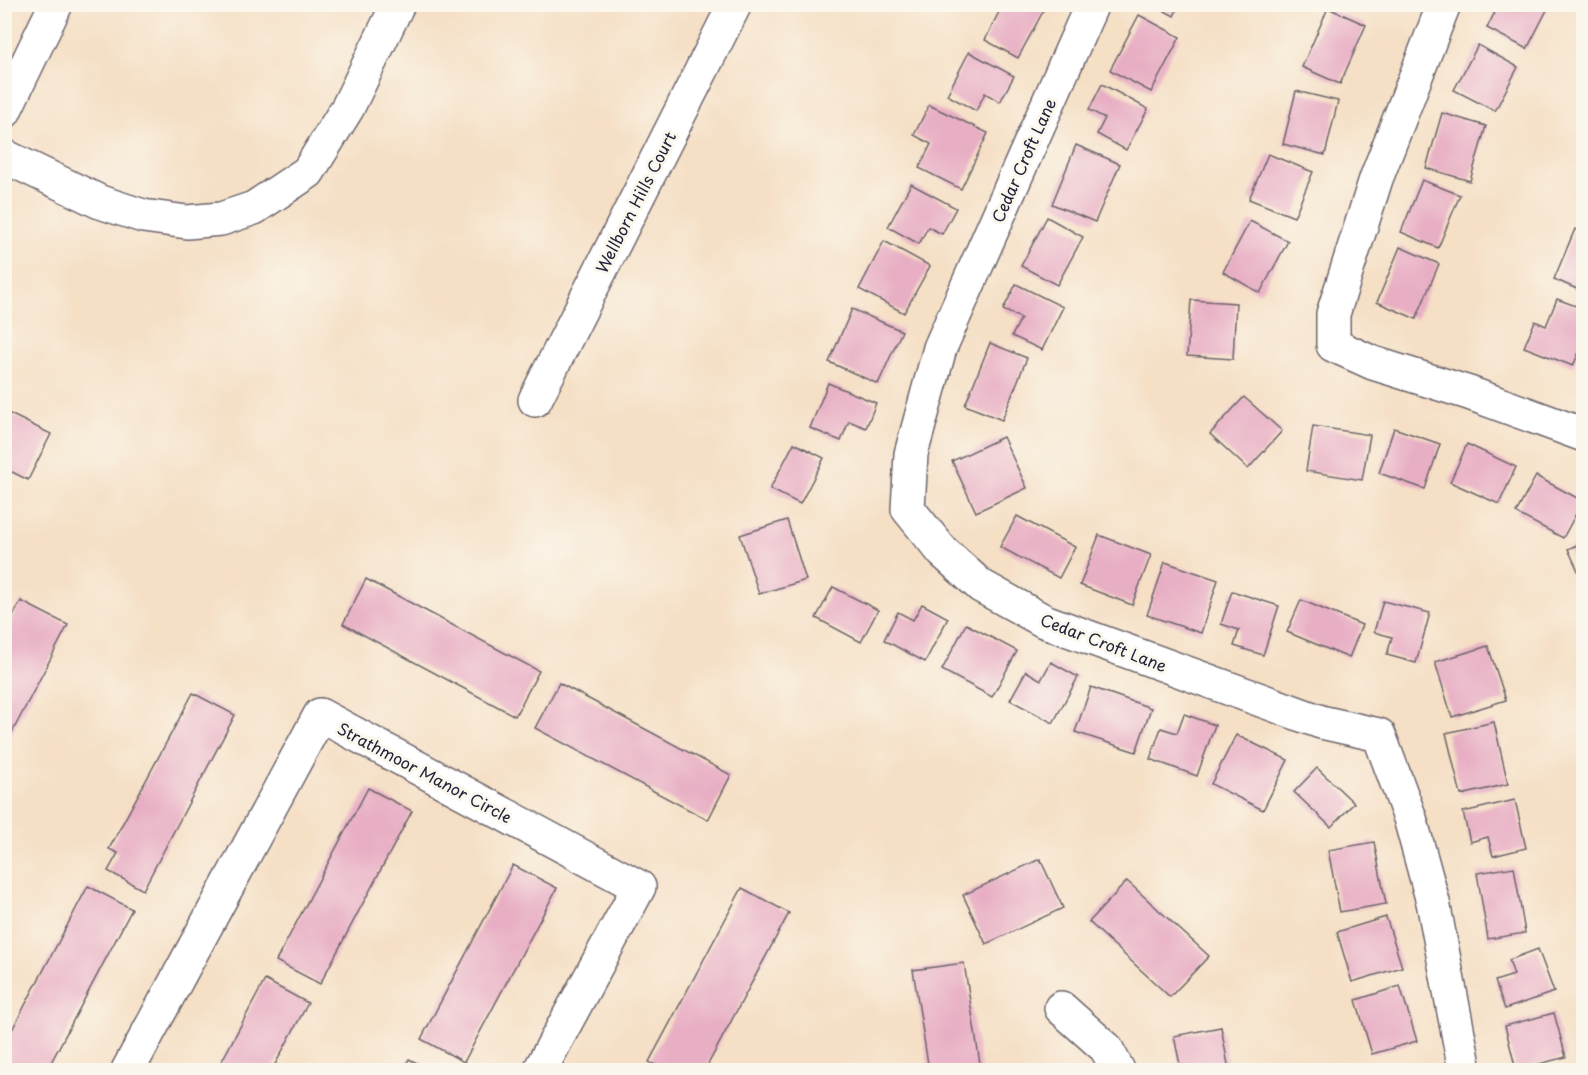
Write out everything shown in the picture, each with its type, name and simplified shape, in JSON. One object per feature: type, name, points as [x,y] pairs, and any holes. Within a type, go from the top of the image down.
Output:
[{"type":"street","points":[[4,112],[56,4]]},
{"type":"street","points":[[4,156],[100,202],[143,216],[188,222],[221,219],[254,208],[308,172],[348,107],[398,4]]},
{"type":"street","name":"Wellborn Hills Court","points":[[535,400],[735,4]]},
{"type":"street","name":"Cedar Croft Lane","points":[[1092,4],[940,348],[911,454],[908,509],[943,552],[981,586],[1044,621],[1321,722],[1379,735],[1410,818],[1433,902],[1466,1071]]},
{"type":"street","points":[[1444,4],[1376,179],[1333,314],[1333,345],[1373,363],[1469,393],[1584,435]]},
{"type":"street","name":"Strathmoor Manor Circle","points":[[128,1071],[320,715],[639,887],[540,1071]]},
{"type":"street","points":[[1062,1008],[1106,1048],[1118,1071]]},
{"type":"building","points":[[1003,4],[1047,4],[1018,58],[985,40]]},
{"type":"building","points":[[1152,4],[1180,4],[1174,16]]},
{"type":"building","points":[[1499,4],[1550,4],[1527,49],[1487,28]]},
{"type":"building","points":[[1328,8],[1366,25],[1340,84],[1302,67]]},
{"type":"building","points":[[1139,15],[1180,37],[1151,92],[1110,70]]},
{"type":"building","points":[[1478,45],[1518,67],[1495,111],[1454,90]]},
{"type":"building","points":[[969,52],[1014,76],[1000,102],[985,93],[976,111],[947,95]]},
{"type":"building","points":[[1102,84],[1148,109],[1126,150],[1097,134],[1105,118],[1089,110]]},
{"type":"building","points":[[1296,91],[1338,101],[1325,155],[1283,144]]},
{"type":"building","points":[[929,105],[988,133],[961,189],[919,168],[931,144],[914,135]]},
{"type":"building","points":[[1442,113],[1486,126],[1470,181],[1426,168]]},
{"type":"building","points":[[1076,145],[1120,164],[1095,222],[1052,204]]},
{"type":"building","points":[[1268,154],[1313,172],[1294,217],[1249,199]]},
{"type":"building","points":[[1422,180],[1460,195],[1438,248],[1401,232]]},
{"type":"building","points":[[911,184],[956,208],[942,234],[928,227],[919,244],[888,227]]},
{"type":"building","points":[[1047,217],[1083,237],[1057,285],[1021,266]]},
{"type":"building","points":[[1250,221],[1288,241],[1260,293],[1223,272]]},
{"type":"building","points":[[1575,229],[1584,232],[1584,292],[1554,279]]},
{"type":"building","points":[[884,241],[930,266],[904,313],[859,289]]},
{"type":"building","points":[[1400,247],[1439,264],[1416,319],[1377,302]]},
{"type":"building","points":[[1016,284],[1063,307],[1042,350],[1012,336],[1021,318],[1003,310]]},
{"type":"building","points":[[1557,299],[1584,309],[1584,341],[1573,366],[1524,347],[1535,321],[1546,326]]},
{"type":"building","points":[[1191,300],[1236,303],[1233,359],[1187,356]]},
{"type":"building","points":[[852,309],[902,331],[878,384],[829,362]]},
{"type":"building","points":[[990,343],[1027,358],[1002,420],[965,405]]},
{"type":"building","points":[[828,383],[876,403],[866,428],[849,421],[841,441],[810,428]]},
{"type":"building","points":[[1244,397],[1282,431],[1248,469],[1210,434]]},
{"type":"building","points":[[4,411],[51,434],[28,480],[4,468]]},
{"type":"building","points":[[1313,426],[1370,435],[1362,480],[1306,471]]},
{"type":"building","points":[[1394,428],[1440,444],[1425,489],[1379,473]]},
{"type":"building","points":[[1003,437],[1027,488],[976,512],[952,461]]},
{"type":"building","points":[[794,443],[824,458],[800,504],[770,489]]},
{"type":"building","points":[[1467,444],[1516,467],[1499,504],[1450,482]]},
{"type":"building","points":[[1536,476],[1583,501],[1563,538],[1516,513]]},
{"type":"building","points":[[1017,516],[1075,547],[1059,578],[1000,547]]},
{"type":"building","points":[[787,520],[806,580],[759,594],[740,535]]},
{"type":"building","points":[[1099,535],[1151,555],[1132,605],[1080,585]]},
{"type":"building","points":[[1584,542],[1584,584],[1568,549]]},
{"type":"building","points":[[1165,562],[1218,580],[1201,633],[1147,615]]},
{"type":"building","points":[[366,579],[539,671],[515,716],[343,624]]},
{"type":"building","points":[[833,587],[878,610],[861,642],[816,618]]},
{"type":"building","points":[[1232,591],[1279,606],[1263,655],[1234,646],[1239,630],[1221,624]]},
{"type":"building","points":[[1301,600],[1362,625],[1349,658],[1287,632]]},
{"type":"building","points":[[21,601],[68,625],[4,748],[4,633]]},
{"type":"building","points":[[1383,601],[1430,613],[1416,663],[1387,655],[1392,637],[1374,632]]},
{"type":"building","points":[[922,604],[948,618],[925,662],[884,640],[898,612],[913,620]]},
{"type":"building","points":[[966,624],[1017,651],[992,697],[942,670]]},
{"type":"building","points":[[1488,646],[1506,700],[1452,717],[1435,662]]},
{"type":"building","points":[[1051,662],[1078,677],[1053,723],[1010,700],[1026,671],[1041,680]]},
{"type":"building","points":[[559,683],[731,775],[708,820],[535,728]]},
{"type":"building","points":[[1091,687],[1151,708],[1136,752],[1075,732]]},
{"type":"building","points":[[193,693],[235,715],[143,890],[108,871],[118,853],[109,849]]},
{"type":"building","points":[[1184,714],[1215,725],[1197,776],[1150,759],[1161,728],[1177,733]]},
{"type":"building","points":[[1494,722],[1508,784],[1461,795],[1446,733]]},
{"type":"building","points":[[1236,735],[1288,760],[1263,810],[1211,784]]},
{"type":"building","points":[[1317,768],[1354,803],[1331,827],[1294,792]]},
{"type":"building","points":[[368,788],[412,811],[320,984],[276,961]]},
{"type":"building","points":[[1515,800],[1526,848],[1493,856],[1488,837],[1470,842],[1463,812]]},
{"type":"building","points":[[1374,842],[1386,904],[1340,912],[1328,850]]},
{"type":"building","points":[[1040,859],[1063,908],[986,944],[963,895]]},
{"type":"building","points":[[513,865],[557,888],[464,1062],[421,1039]]},
{"type":"building","points":[[1514,867],[1525,933],[1488,939],[1477,873]]},
{"type":"building","points":[[1127,881],[1209,956],[1170,997],[1089,922]]},
{"type":"building","points":[[88,886],[132,909],[47,1070],[16,1070],[4,1065],[4,1045]]},
{"type":"building","points":[[742,888],[789,913],[705,1070],[665,1070],[649,1062]]},
{"type":"building","points":[[1386,917],[1402,967],[1352,982],[1337,932]]},
{"type":"building","points":[[1538,949],[1554,992],[1505,1009],[1495,981],[1514,975],[1509,960]]},
{"type":"building","points":[[964,963],[981,1070],[929,1070],[913,970]]},
{"type":"building","points":[[265,980],[308,1003],[272,1070],[217,1070]]},
{"type":"building","points":[[1400,986],[1417,1041],[1372,1054],[1356,1000]]},
{"type":"building","points":[[1554,1013],[1566,1057],[1516,1070],[1505,1026]]},
{"type":"building","points":[[1221,1027],[1229,1070],[1181,1070],[1174,1036]]},
{"type":"building","points":[[409,1059],[431,1070],[403,1070]]},
{"type":"building","points":[[1403,1065],[1404,1070],[1374,1070],[1374,1069]]}]
